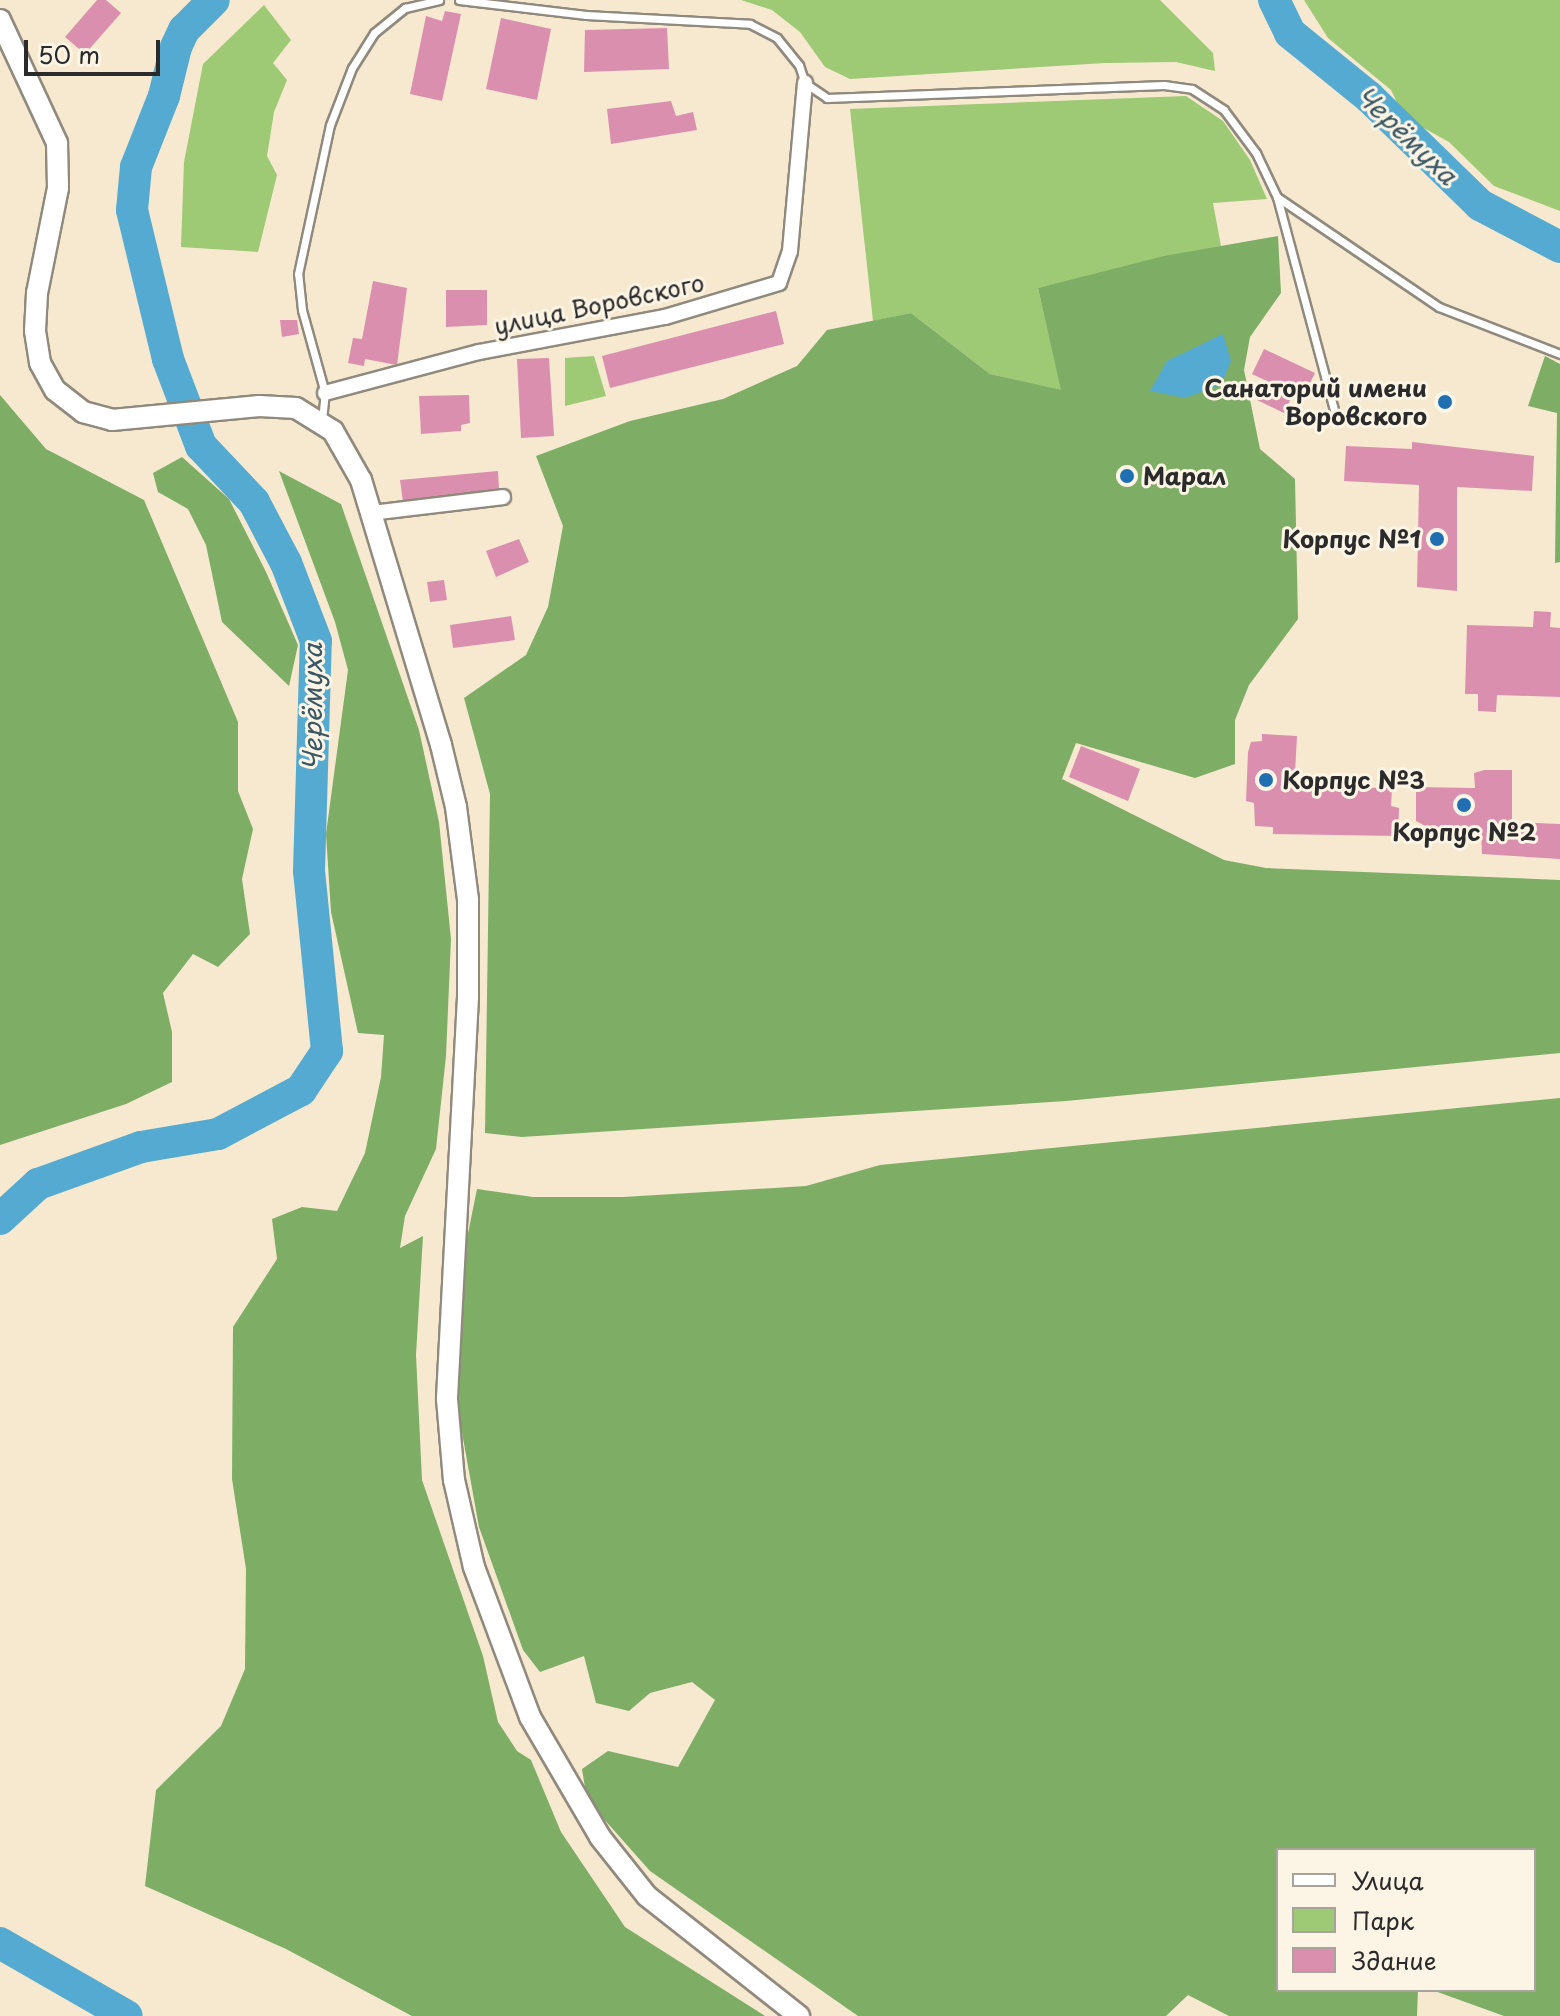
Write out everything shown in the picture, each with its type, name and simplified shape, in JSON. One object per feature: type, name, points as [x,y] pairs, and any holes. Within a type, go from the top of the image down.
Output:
[{"type":"main road","points":[[0,20],[57,143],[58,188],[36,302],[40,363],[55,390],[75,407],[98,417],[133,420],[259,406],[296,408],[322,420],[353,462],[441,745],[456,807],[468,900],[468,997],[447,1399],[454,1480],[474,1567],[530,1717],[600,1837],[647,1896],[799,2016]]},
{"type":"street","name":"улица Воровского","points":[[325,393],[479,352],[665,317],[779,283],[790,251],[805,83]]},
{"type":"street","points":[[371,513],[503,497]]},
{"type":"lane","points":[[322,420],[325,393],[298,296],[298,274],[330,125],[352,68],[374,33],[405,8],[439,0]]},
{"type":"lane","points":[[459,0],[586,15],[750,24],[777,38],[799,65],[805,83],[827,98],[1164,85],[1192,89],[1224,110],[1256,153],[1277,197],[1334,410]]},
{"type":"lane","points":[[1277,197],[1439,307],[1560,354]]},
{"type":"green space","points":[[741,0],[1160,0],[1213,53],[1215,71],[1176,62],[1105,63],[850,79],[825,67],[800,32],[772,10]]},
{"type":"green space","points":[[1304,0],[1560,0],[1560,211],[1494,186],[1449,142],[1404,117],[1391,90],[1328,38]]},
{"type":"green space","points":[[264,5],[291,40],[273,63],[287,80],[274,112],[267,156],[277,175],[258,252],[181,247],[184,162],[203,64]]},
{"type":"green space","points":[[1186,96],[1223,121],[1250,160],[1267,199],[1213,203],[1221,246],[1038,288],[1062,391],[990,374],[911,313],[873,321],[850,109]]},
{"type":"green space","points":[[1278,236],[1281,293],[1250,337],[1244,370],[1260,449],[1295,479],[1298,619],[1249,685],[1235,720],[1235,764],[1195,778],[1076,743],[1062,779],[1224,860],[1266,868],[1560,880],[1560,1053],[1066,1101],[522,1137],[485,1133],[490,794],[464,698],[526,655],[548,607],[563,526],[536,456],[630,421],[723,399],[797,366],[827,330],[911,313],[990,374],[1061,390],[1038,288],[1164,256]]},
{"type":"green space","points":[[594,356],[606,396],[565,406],[565,358]]},
{"type":"green space","points":[[1545,356],[1560,364],[1560,562],[1555,563],[1557,413],[1528,406]]},
{"type":"green space","points":[[0,395],[46,449],[144,500],[238,722],[238,791],[253,829],[242,879],[250,934],[218,967],[193,954],[163,993],[172,1032],[172,1082],[126,1104],[0,1145]]},
{"type":"green space","points":[[182,457],[229,499],[266,572],[298,645],[289,686],[222,622],[206,545],[188,509],[158,492],[153,473]]},
{"type":"green space","points":[[279,471],[341,504],[419,730],[439,822],[451,939],[446,1056],[436,1149],[405,1216],[400,1248],[423,1236],[416,1355],[422,1480],[483,1656],[498,1722],[517,1751],[531,1760],[561,1832],[625,1927],[765,2016],[412,2016],[286,1949],[145,1886],[156,1790],[221,1726],[245,1669],[246,1569],[232,1479],[233,1327],[277,1259],[272,1219],[302,1207],[337,1211],[365,1153],[381,1077],[384,1035],[358,1033],[331,912],[326,834],[348,670],[335,622]]},
{"type":"green space","points":[[1560,1098],[1560,2016],[1504,2016],[1438,1992],[1536,1992],[1536,1848],[1276,1848],[1276,1992],[1418,1992],[1417,2016],[1229,2016],[1188,1995],[1166,2016],[858,2016],[650,1871],[587,1800],[582,1769],[608,1751],[678,1767],[715,1700],[692,1682],[650,1693],[629,1711],[596,1703],[584,1656],[540,1672],[523,1650],[479,1527],[459,1416],[460,1273],[477,1189],[533,1197],[623,1197],[806,1186],[880,1165]]},
{"type":"water","points":[[1223,334],[1231,361],[1221,385],[1185,398],[1150,391],[1167,361]]},
{"type":"building","points":[[97,0],[106,0],[121,13],[85,54],[65,37]]},
{"type":"building","points":[[445,11],[461,14],[442,101],[410,94],[426,16],[442,21]]},
{"type":"building","points":[[501,18],[551,29],[537,100],[486,89]]},
{"type":"building","points":[[667,28],[669,69],[584,72],[585,30]]},
{"type":"building","points":[[671,101],[676,116],[693,112],[697,130],[611,144],[607,109]]},
{"type":"building","points":[[373,281],[407,288],[397,365],[365,359],[364,366],[348,363],[353,338],[362,339]]},
{"type":"building","points":[[446,290],[487,290],[487,325],[446,327]]},
{"type":"building","points":[[776,311],[784,344],[610,388],[602,356]]},
{"type":"building","points":[[280,320],[297,320],[299,334],[282,337]]},
{"type":"building","points":[[1264,349],[1315,373],[1303,397],[1294,392],[1284,413],[1257,400],[1267,381],[1252,374]]},
{"type":"building","points":[[549,358],[554,436],[521,438],[517,359]]},
{"type":"building","points":[[469,395],[470,423],[461,425],[461,431],[421,434],[419,396]]},
{"type":"building","name":"Корпус №1","points":[[1412,442],[1534,456],[1532,491],[1457,487],[1457,591],[1417,587],[1419,485],[1344,481],[1346,446],[1412,449]]},
{"type":"building","points":[[498,471],[499,490],[403,502],[400,480]]},
{"type":"building","points":[[519,539],[529,562],[496,577],[486,551]]},
{"type":"building","points":[[444,580],[447,600],[430,602],[427,582]]},
{"type":"building","points":[[1534,611],[1551,612],[1550,627],[1560,628],[1560,697],[1497,695],[1496,712],[1478,711],[1478,694],[1465,694],[1467,625],[1533,627]]},
{"type":"building","points":[[511,616],[515,640],[453,648],[450,625]]},
{"type":"building","name":"Корпус №3","points":[[1262,734],[1297,736],[1295,773],[1285,773],[1286,787],[1392,788],[1391,806],[1399,808],[1398,836],[1273,834],[1273,827],[1255,826],[1254,803],[1246,801],[1248,752],[1251,742],[1262,741]]},
{"type":"building","points":[[1081,746],[1140,769],[1128,801],[1069,777]]},
{"type":"building","name":"Корпус №2","points":[[1512,770],[1512,822],[1560,824],[1560,859],[1482,854],[1481,830],[1433,830],[1416,821],[1416,787],[1475,788],[1474,773]]},
{"type":"waterway","name":"Черёмуха","points":[[0,1219],[38,1184],[141,1147],[218,1134],[301,1090],[327,1051],[309,871],[316,641],[286,563],[254,502],[201,446],[168,359],[132,210],[136,167],[164,96],[176,47],[184,30],[214,0]]},
{"type":"waterway","name":"Черёмуха","points":[[1274,0],[1290,33],[1369,97],[1480,205],[1560,247]]},
{"type":"waterway","name":"Черёмуха","points":[[0,1943],[127,2016]]},
{"type":"place","name":"Санаторий имени Воровского","points":[[1445,402]]},
{"type":"place","name":"Марал","points":[[1127,476]]},
{"type":"place","name":"Корпус №1","points":[[1437,539]]},
{"type":"place","name":"Корпус №3","points":[[1266,780]]},
{"type":"place","name":"Корпус №2","points":[[1464,805]]}]
